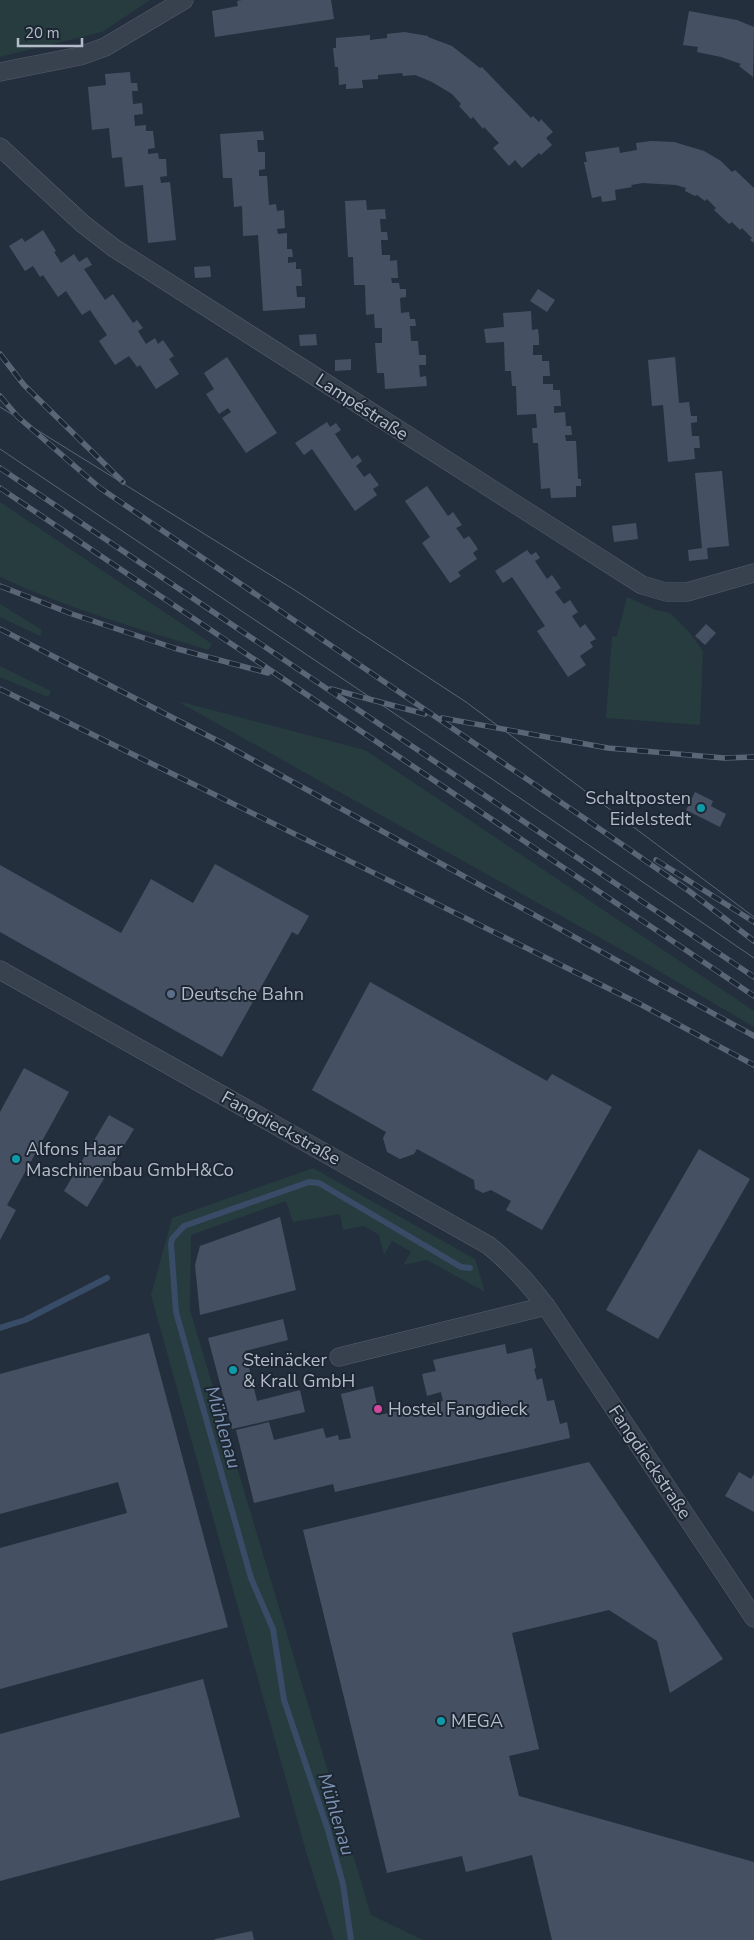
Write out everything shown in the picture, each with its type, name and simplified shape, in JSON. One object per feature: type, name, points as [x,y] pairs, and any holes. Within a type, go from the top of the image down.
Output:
[{"type":"street","points":[[0,72],[80,56],[105,46],[184,0]]},
{"type":"street","name":"Lampéstraße","points":[[0,147],[69,212],[114,248],[642,585],[666,592],[687,592],[754,573]]},
{"type":"street","name":"Fangdieckstraße","points":[[0,970],[488,1245],[509,1262],[527,1281],[546,1306],[754,1618]]},
{"type":"street","points":[[339,1357],[546,1306]]},
{"type":"green space","points":[[0,0],[150,0],[102,32],[0,57]]},
{"type":"green space","points":[[0,502],[212,644],[208,650],[77,608],[0,577]]},
{"type":"green space","points":[[627,597],[656,610],[670,613],[689,632],[703,651],[700,725],[606,718],[612,637],[617,636]]},
{"type":"green space","points":[[0,604],[42,630],[40,636],[0,617]]},
{"type":"green space","points":[[0,666],[51,691],[48,697],[0,677]]},
{"type":"green space","points":[[177,701],[365,750],[754,1011],[754,1027],[647,964]]},
{"type":"green space","points":[[313,1168],[475,1259],[485,1292],[427,1260],[403,1265],[411,1252],[392,1241],[384,1255],[379,1235],[364,1226],[343,1230],[340,1214],[293,1222],[286,1201],[191,1235],[190,1310],[371,1915],[423,1940],[334,1940],[307,1855],[151,1295],[172,1218]]},
{"type":"building","points":[[331,0],[334,19],[215,37],[212,11],[238,6],[237,1]]},
{"type":"building","points":[[689,11],[737,20],[754,27],[753,77],[739,66],[741,64],[697,52],[698,47],[683,45]]},
{"type":"building","points":[[404,32],[428,36],[452,46],[480,68],[482,67],[531,118],[533,116],[539,122],[541,119],[553,132],[546,138],[552,145],[541,155],[539,153],[522,168],[515,160],[509,166],[493,148],[499,143],[473,117],[471,119],[459,106],[461,104],[452,94],[432,82],[415,75],[403,76],[402,73],[378,75],[378,79],[362,80],[363,88],[346,89],[346,84],[339,85],[338,67],[335,67],[333,48],[336,48],[336,38],[370,35],[370,40],[387,38],[387,34]]},
{"type":"building","points":[[130,72],[131,83],[137,83],[138,91],[132,91],[133,104],[142,103],[143,114],[134,115],[135,126],[146,125],[146,131],[153,131],[155,148],[148,149],[148,154],[158,153],[159,159],[166,159],[167,176],[160,177],[161,183],[170,182],[176,240],[148,243],[143,185],[125,187],[122,157],[112,158],[109,128],[92,130],[88,87],[106,85],[105,74]]},
{"type":"building","points":[[263,131],[264,140],[257,140],[258,152],[265,152],[265,169],[259,170],[259,176],[267,176],[269,205],[276,204],[277,211],[284,210],[285,228],[277,229],[278,234],[287,233],[287,249],[292,249],[293,257],[288,257],[288,263],[296,262],[296,269],[301,269],[302,286],[296,286],[297,297],[305,297],[305,308],[263,311],[258,235],[243,236],[242,206],[234,207],[232,178],[223,178],[220,134]]},
{"type":"building","points":[[651,141],[674,142],[704,151],[721,161],[732,172],[735,170],[754,188],[754,243],[750,240],[752,238],[742,228],[740,230],[732,222],[729,224],[714,210],[716,208],[707,199],[705,201],[697,195],[695,196],[685,191],[686,188],[676,185],[643,183],[615,190],[616,200],[602,202],[601,196],[592,198],[584,162],[587,162],[585,152],[619,147],[620,153],[637,150],[636,143]]},
{"type":"building","points":[[366,200],[367,210],[385,209],[386,219],[380,219],[381,232],[387,232],[388,240],[381,240],[382,255],[390,255],[390,261],[397,260],[398,278],[391,278],[392,283],[399,283],[400,289],[406,289],[406,297],[400,298],[401,313],[409,312],[410,319],[415,319],[416,326],[410,326],[411,341],[418,341],[419,355],[426,355],[426,365],[419,365],[420,377],[426,376],[427,386],[385,389],[384,373],[377,373],[375,343],[382,343],[382,328],[375,328],[374,314],[366,315],[365,285],[354,285],[353,257],[348,257],[345,201]]},
{"type":"building","points":[[43,230],[61,263],[74,254],[79,262],[87,257],[92,265],[84,269],[105,300],[113,294],[133,323],[137,320],[143,328],[138,331],[146,344],[155,338],[158,344],[163,340],[174,356],[169,359],[179,374],[156,389],[140,365],[137,367],[129,356],[115,365],[99,341],[107,335],[90,310],[82,315],[66,291],[58,297],[43,275],[40,277],[33,266],[25,271],[9,246],[22,238],[25,242]]},
{"type":"building","points":[[210,266],[211,277],[195,278],[194,267]]},
{"type":"building","points":[[538,289],[555,300],[547,312],[530,301]]},
{"type":"building","points":[[531,311],[532,330],[538,329],[539,339],[539,345],[533,345],[533,355],[542,355],[542,361],[549,361],[550,376],[543,376],[543,384],[553,384],[553,390],[560,390],[561,406],[554,406],[554,413],[565,412],[566,426],[571,426],[572,435],[565,435],[566,441],[576,441],[578,479],[581,479],[581,486],[576,486],[576,497],[551,498],[550,488],[541,489],[538,443],[533,443],[532,428],[537,428],[536,414],[517,415],[516,386],[512,386],[511,371],[505,371],[504,342],[486,343],[484,329],[504,327],[503,313]]},
{"type":"building","points":[[316,334],[317,345],[300,346],[299,335]]},
{"type":"building","points":[[227,357],[277,433],[246,453],[222,418],[231,412],[228,408],[219,414],[206,394],[214,389],[204,373]]},
{"type":"building","points":[[675,357],[679,403],[689,402],[691,416],[697,416],[697,422],[691,423],[692,436],[699,436],[700,448],[694,448],[695,459],[668,462],[663,405],[652,406],[648,360]]},
{"type":"building","points":[[351,359],[351,370],[335,371],[335,360]]},
{"type":"building","points":[[327,422],[330,427],[336,423],[341,430],[335,434],[352,459],[358,455],[362,461],[356,466],[364,477],[370,473],[379,485],[373,489],[377,495],[355,511],[312,449],[304,455],[295,443]]},
{"type":"building","points":[[722,471],[729,546],[707,548],[708,559],[689,561],[688,550],[702,548],[695,473]]},
{"type":"building","points":[[427,486],[448,516],[453,512],[462,525],[456,528],[464,539],[469,536],[478,549],[473,553],[477,559],[458,572],[461,576],[450,583],[422,543],[430,537],[405,501]]},
{"type":"building","points":[[636,523],[638,539],[614,542],[612,526]]},
{"type":"building","points":[[527,550],[531,555],[536,552],[540,558],[535,561],[547,579],[552,575],[561,588],[555,592],[564,604],[570,600],[578,612],[572,616],[580,628],[585,624],[596,639],[590,642],[593,647],[580,656],[586,665],[568,677],[537,631],[545,626],[512,577],[503,583],[495,571]]},
{"type":"building","points":[[706,624],[716,633],[705,645],[695,636]]},
{"type":"building","name":"Schaltposten Eidelstedt","points":[[695,792],[713,801],[711,806],[726,814],[720,827],[686,810]]},
{"type":"building","points":[[215,864],[309,916],[298,935],[292,932],[222,1057],[0,932],[0,865],[121,933],[151,879],[193,903]]},
{"type":"building","points":[[370,982],[547,1081],[552,1074],[612,1107],[542,1230],[506,1210],[511,1201],[491,1190],[483,1193],[475,1189],[474,1180],[417,1149],[414,1154],[400,1159],[387,1152],[383,1138],[386,1132],[312,1090]]},
{"type":"building","name":"Alfons Haar Maschinenbau GmbH&Co","points":[[24,1068],[69,1092],[7,1205],[16,1210],[0,1240],[0,1112]]},
{"type":"building","points":[[109,1115],[134,1129],[87,1207],[64,1191]]},
{"type":"building","points":[[699,1149],[750,1179],[658,1339],[606,1310]]},
{"type":"building","points":[[280,1217],[296,1290],[200,1315],[195,1265],[200,1246]]},
{"type":"building","name":"Steinäcker & Krall GmbH","points":[[283,1319],[288,1340],[245,1351],[257,1401],[300,1390],[305,1412],[232,1429],[208,1338]]},
{"type":"building","points":[[149,1333],[228,1627],[0,1689],[0,1548],[127,1513],[118,1482],[0,1514],[0,1374]]},
{"type":"building","points":[[505,1344],[507,1354],[532,1348],[537,1380],[542,1378],[547,1401],[554,1400],[560,1424],[567,1422],[570,1438],[335,1492],[333,1484],[254,1503],[236,1430],[269,1422],[274,1440],[323,1428],[326,1438],[338,1435],[339,1440],[351,1438],[341,1394],[373,1386],[379,1415],[443,1401],[441,1392],[427,1396],[422,1374],[436,1371],[433,1360]]},
{"type":"building","name":"MEGA","points":[[589,1462],[723,1659],[670,1693],[657,1641],[609,1610],[512,1633],[539,1749],[509,1756],[519,1796],[754,1862],[754,1940],[552,1940],[532,1855],[466,1872],[462,1856],[387,1873],[303,1530]]},
{"type":"building","points":[[739,1472],[751,1479],[754,1474],[754,1512],[725,1496]]},
{"type":"building","points":[[203,1679],[240,1817],[0,1881],[0,1734]]},
{"type":"building","points":[[252,1931],[254,1940],[215,1940],[215,1939]]},
{"type":"waterway","name":"Mühlenau","points":[[351,1940],[343,1884],[328,1830],[284,1700],[273,1629],[251,1578],[176,1312],[171,1244],[172,1239],[184,1226],[309,1182],[319,1183],[461,1267],[470,1268]]},
{"type":"waterway","points":[[0,1328],[25,1320],[107,1278]]},
{"type":"tram line","points":[[0,407],[293,589],[466,702],[754,917]]},
{"type":"tram line","points":[[0,449],[492,779],[754,958]]},
{"type":"railway","points":[[0,354],[24,385],[123,482]]},
{"type":"railway","points":[[0,396],[18,417],[100,488],[581,816],[689,891],[754,941]]},
{"type":"railway","points":[[0,468],[754,977]]},
{"type":"railway","points":[[0,488],[754,996]]},
{"type":"railway","points":[[0,586],[72,614],[174,648],[268,673]]},
{"type":"railway","points":[[0,629],[224,744],[754,1036]]},
{"type":"railway","points":[[0,689],[638,1003],[754,1065]]},
{"type":"railway","points":[[331,689],[425,714]]},
{"type":"railway","points":[[442,718],[608,748],[724,758],[754,757]]},
{"type":"railway","points":[[656,860],[754,922]]},
{"type":"place","name":"Schaltposten Eidelstedt","points":[[701,808]]},
{"type":"place","name":"Deutsche Bahn","points":[[171,994]]},
{"type":"place","name":"Alfons Haar Maschinenbau GmbH&Co","points":[[16,1159]]},
{"type":"place","name":"Steinäcker & Krall GmbH","points":[[233,1370]]},
{"type":"place","name":"Hostel Fangdieck","points":[[378,1409]]},
{"type":"place","name":"MEGA","points":[[441,1721]]}]
